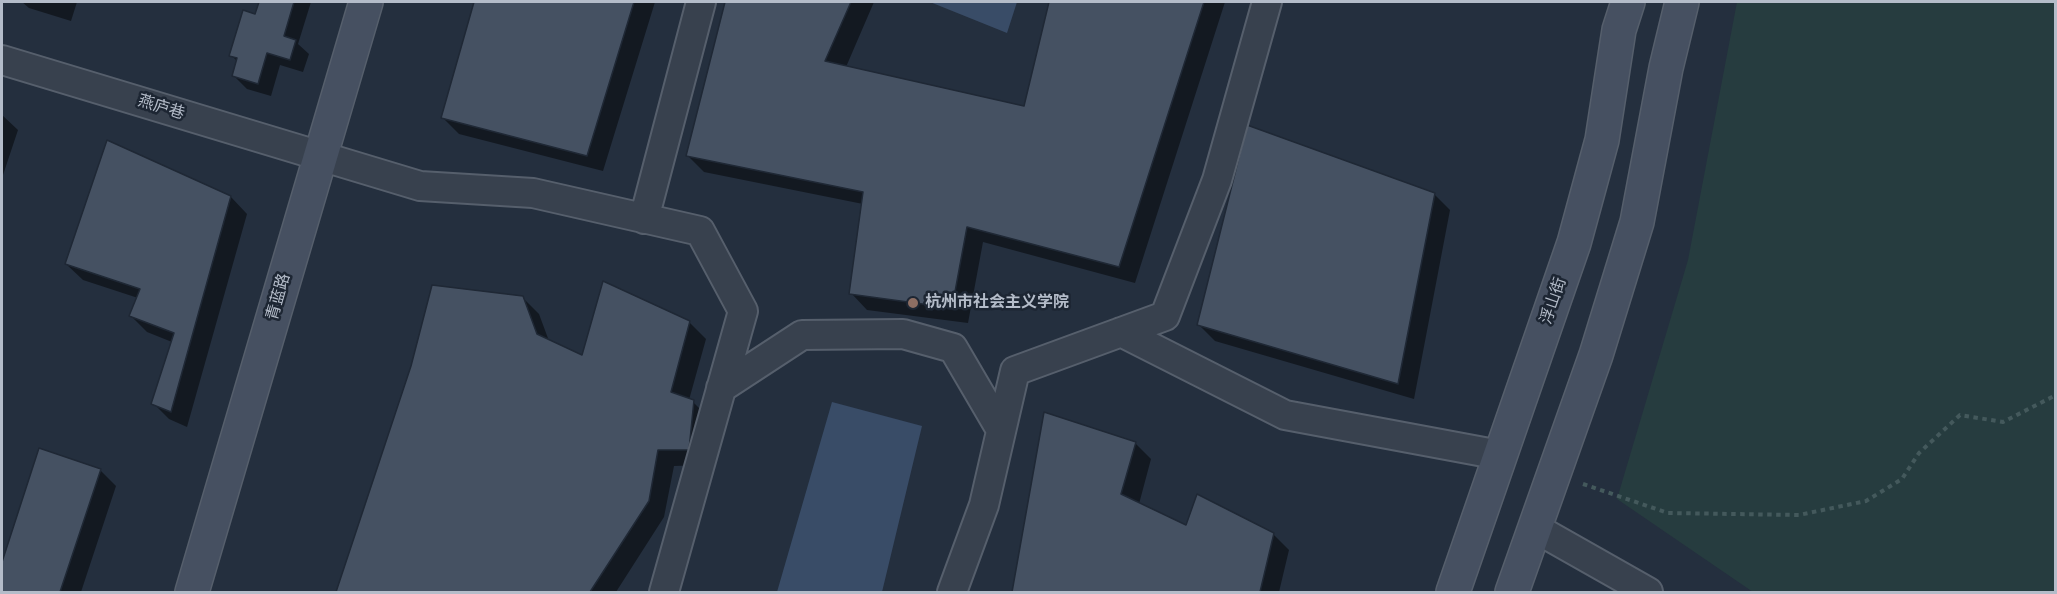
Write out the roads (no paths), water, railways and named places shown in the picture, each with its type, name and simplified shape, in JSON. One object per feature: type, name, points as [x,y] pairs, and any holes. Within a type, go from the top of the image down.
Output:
[{"type":"main road","name":"青蓝路","points":[[192,592],[366,2]]},
{"type":"main road","name":"浮山街","points":[[1453,592],[1574,243],[1602,140],[1620,30],[1628,2]]},
{"type":"main road","points":[[1512,592],[1596,356],[1637,222],[1666,68],[1682,2]]},
{"type":"street","points":[[644,219],[701,2]]},
{"type":"street","points":[[952,592],[984,505],[1015,371],[1165,316],[1217,180],[1267,2]]},
{"type":"street","name":"燕庐巷","points":[[2,60],[420,186],[533,193],[700,231],[743,311],[664,592]]},
{"type":"street","points":[[1121,332],[1285,415],[1500,455]]},
{"type":"street","points":[[721,388],[802,335],[903,334],[953,348],[1001,430]]},
{"type":"street","points":[[1535,528],[1648,592]]},
{"type":"water","points":[[930,2],[1017,2],[1007,33]]},
{"type":"water","points":[[832,402],[922,426],[882,592],[777,592]]},
{"type":"place","name":"杭州市社会主义学院","points":[[913,303]]}]
